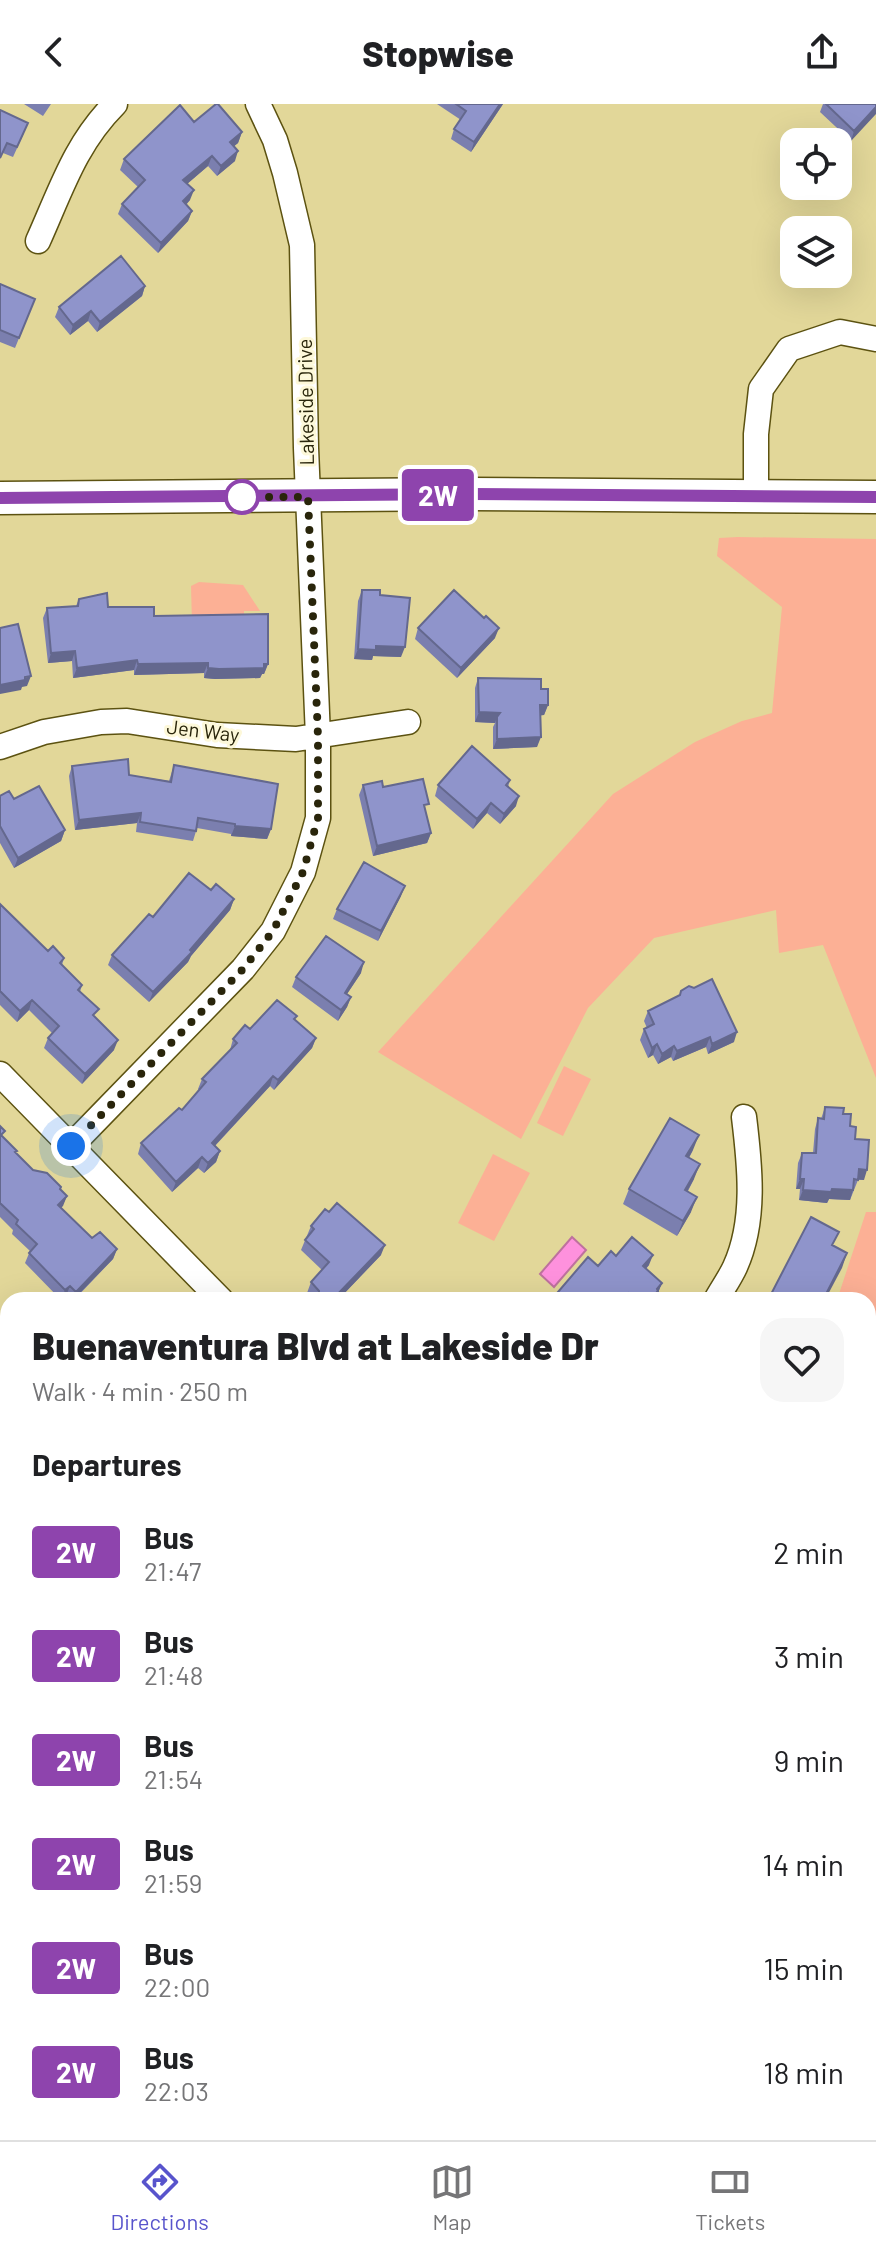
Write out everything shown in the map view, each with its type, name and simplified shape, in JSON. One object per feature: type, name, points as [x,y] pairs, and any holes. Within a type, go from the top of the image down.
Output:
[{"type":"main road","points":[[0,498],[471,494],[876,497]]},
{"type":"street","points":[[38,241],[76,153],[115,104]]},
{"type":"street","name":"Lakeside Drive","points":[[71,1146],[243,969],[273,931],[294,892],[318,818],[302,245],[275,140],[258,104]]},
{"type":"street","points":[[756,495],[756,434],[761,389],[789,349],[840,332],[876,339]]},
{"type":"street","name":"Jen Way","points":[[0,747],[74,725],[127,721],[217,735],[296,739],[408,722]]},
{"type":"street","points":[[0,1074],[213,1292]]},
{"type":"street","points":[[721,1292],[735,1267],[747,1223],[749,1156],[744,1117]]},
{"type":"shaded area","points":[[719,538],[876,539],[876,1078],[823,945],[779,953],[776,910],[654,938],[588,1008],[521,1139],[378,1052],[613,794],[695,742],[742,721],[772,713],[782,607],[717,556]]},
{"type":"shaded area","points":[[199,582],[243,585],[260,611],[244,611],[244,618],[192,624],[191,586]]},
{"type":"shaded area","points":[[564,1066],[591,1079],[563,1136],[537,1123]]},
{"type":"shaded area","points":[[493,1154],[530,1173],[494,1241],[458,1223]]},
{"type":"shaded area","points":[[866,1212],[876,1212],[876,1292],[840,1292]]},
{"type":"shaded area","points":[[572,1237],[586,1250],[554,1287],[540,1274]]},
{"type":"building","points":[[216,104],[242,132],[230,142],[238,151],[221,166],[212,156],[183,180],[194,190],[183,201],[192,211],[161,243],[122,204],[145,180],[124,159],[180,105],[194,122]]},
{"type":"building","points":[[456,104],[500,104],[474,142],[454,129],[466,111]]},
{"type":"building","points":[[826,104],[876,104],[854,131]]},
{"type":"building","points":[[0,110],[28,123],[17,147],[7,143],[0,158]]},
{"type":"building","points":[[121,256],[145,286],[100,322],[91,311],[73,325],[59,307]]},
{"type":"building","points":[[0,284],[35,299],[19,338],[0,330]]},
{"type":"building","points":[[362,590],[380,590],[380,595],[410,598],[405,647],[358,649]]},
{"type":"building","points":[[454,590],[499,628],[461,668],[418,628]]},
{"type":"building","points":[[107,593],[108,607],[154,607],[154,616],[268,614],[268,664],[264,664],[264,668],[219,669],[208,668],[208,663],[138,664],[137,660],[77,668],[75,651],[51,653],[47,608],[78,606],[79,599]]},
{"type":"building","points":[[18,624],[31,676],[0,685],[0,628]]},
{"type":"building","points":[[478,678],[541,679],[541,689],[548,689],[548,705],[540,705],[541,737],[497,739],[497,717],[500,713],[479,712]]},
{"type":"building","points":[[472,746],[510,780],[506,785],[519,796],[504,814],[491,803],[477,819],[438,785]]},
{"type":"building","points":[[128,759],[129,775],[171,782],[174,765],[278,784],[271,829],[198,818],[196,831],[140,822],[141,813],[79,820],[72,766]]},
{"type":"building","points":[[423,779],[429,804],[424,805],[431,833],[377,846],[363,785],[382,781],[383,787]]},
{"type":"building","points":[[39,786],[65,830],[18,858],[0,826],[0,796],[9,791],[14,799]]},
{"type":"building","points":[[364,862],[405,886],[381,931],[337,909]]},
{"type":"building","points":[[189,873],[211,890],[216,884],[234,899],[190,950],[192,952],[153,992],[112,955],[149,914],[153,917]]},
{"type":"building","points":[[0,904],[48,951],[53,946],[64,958],[60,963],[82,985],[78,990],[99,1009],[93,1015],[118,1040],[85,1074],[48,1038],[59,1026],[32,1000],[20,1011],[0,991]]},
{"type":"building","points":[[326,936],[364,962],[345,993],[351,997],[341,1010],[296,977]]},
{"type":"building","points":[[712,979],[737,1032],[712,1044],[710,1037],[677,1051],[674,1046],[662,1054],[657,1044],[652,1048],[644,1029],[654,1024],[648,1011],[680,995],[689,986],[694,988]]},
{"type":"building","points":[[277,1000],[297,1016],[294,1019],[316,1038],[278,1080],[273,1076],[212,1143],[220,1151],[208,1163],[202,1157],[176,1182],[141,1143],[179,1108],[182,1110],[206,1082],[202,1079],[237,1043],[233,1039],[245,1025],[250,1029]]},
{"type":"building","points":[[825,1107],[844,1108],[843,1114],[851,1114],[850,1126],[856,1127],[855,1139],[869,1140],[867,1170],[859,1169],[853,1190],[803,1190],[804,1179],[800,1179],[802,1153],[816,1153],[818,1118],[824,1119]]},
{"type":"building","points":[[670,1118],[699,1135],[686,1156],[700,1164],[685,1190],[697,1197],[683,1221],[629,1189]]},
{"type":"building","points":[[0,1126],[5,1131],[1,1135],[33,1170],[47,1173],[61,1187],[67,1196],[58,1205],[92,1238],[100,1232],[117,1249],[76,1292],[70,1286],[65,1290],[29,1253],[37,1244],[0,1203]]},
{"type":"building","points":[[337,1203],[385,1245],[340,1292],[319,1292],[311,1282],[329,1262],[305,1240],[314,1229],[311,1226],[325,1209],[329,1212]]},
{"type":"building","points":[[811,1217],[839,1232],[832,1245],[847,1253],[827,1292],[772,1292]]},
{"type":"building","points":[[632,1237],[653,1255],[643,1266],[662,1283],[658,1291],[558,1292],[588,1257],[598,1266],[611,1251],[616,1256]]},
{"type":"bus line","name":"2W","points":[[0,498],[471,494],[876,497]]},
{"type":"route","points":[[71,1146],[243,969],[273,931],[290,902],[312,843],[318,818],[318,737],[308,497],[242,497]]}]
